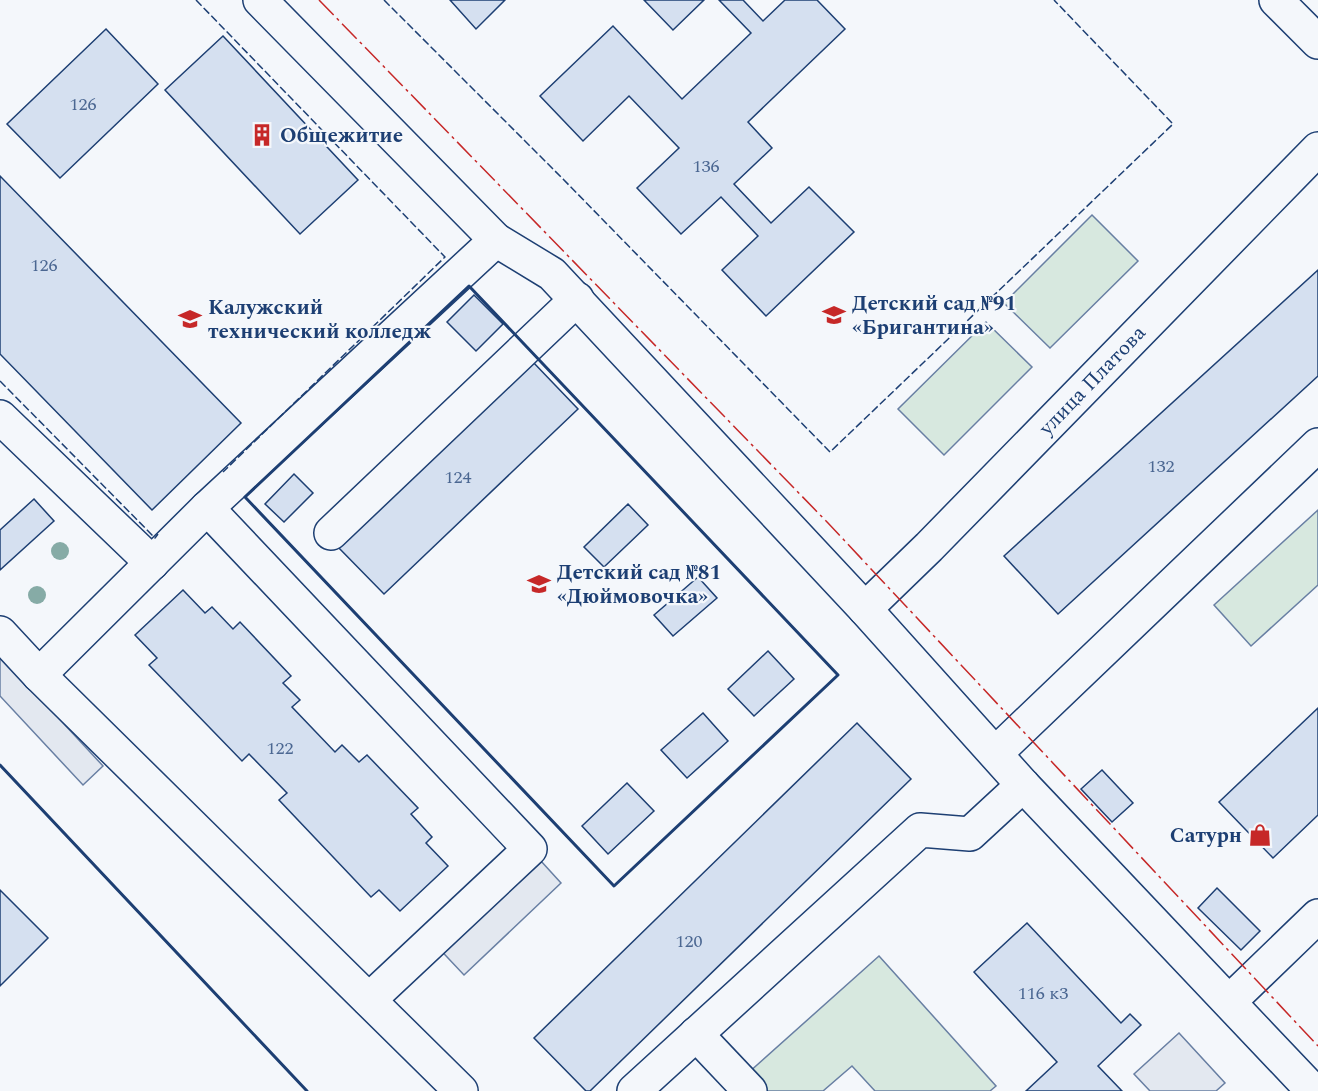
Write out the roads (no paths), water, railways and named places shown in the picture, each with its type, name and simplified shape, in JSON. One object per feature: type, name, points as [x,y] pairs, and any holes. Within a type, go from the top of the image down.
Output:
[{"type":"street","points":[[1276,0],[1318,42]]},
{"type":"street","points":[[277,6],[496,240],[552,273],[577,299],[865,609],[1023,785],[1313,1091]]},
{"type":"street","name":"улица Платова","points":[[865,609],[1318,149]]},
{"type":"street","points":[[39,675],[207,508],[496,240]]},
{"type":"street","points":[[331,533],[577,299]]},
{"type":"street","points":[[0,417],[152,563]]},
{"type":"street","points":[[996,753],[1318,445]]},
{"type":"street","points":[[207,508],[530,849],[369,1000]]},
{"type":"street","points":[[0,633],[39,675],[461,1091]]},
{"type":"street","points":[[634,1091],[920,830],[970,834],[1023,785]]},
{"type":"street","points":[[1230,1001],[1318,916]]},
{"type":"street","points":[[696,1034],[750,1091]]},
{"type":"place","name":"Общежитие","points":[[262,135]]},
{"type":"place","name":"Детский сад №91 «Бригантина»","points":[[834,315]]},
{"type":"place","name":"Калужский технический колледж","points":[[190,319]]},
{"type":"place","name":"Детский сад №81 «Дюймовочка»","points":[[539,584]]},
{"type":"place","name":"Сатурн","points":[[1260,835]]}]
